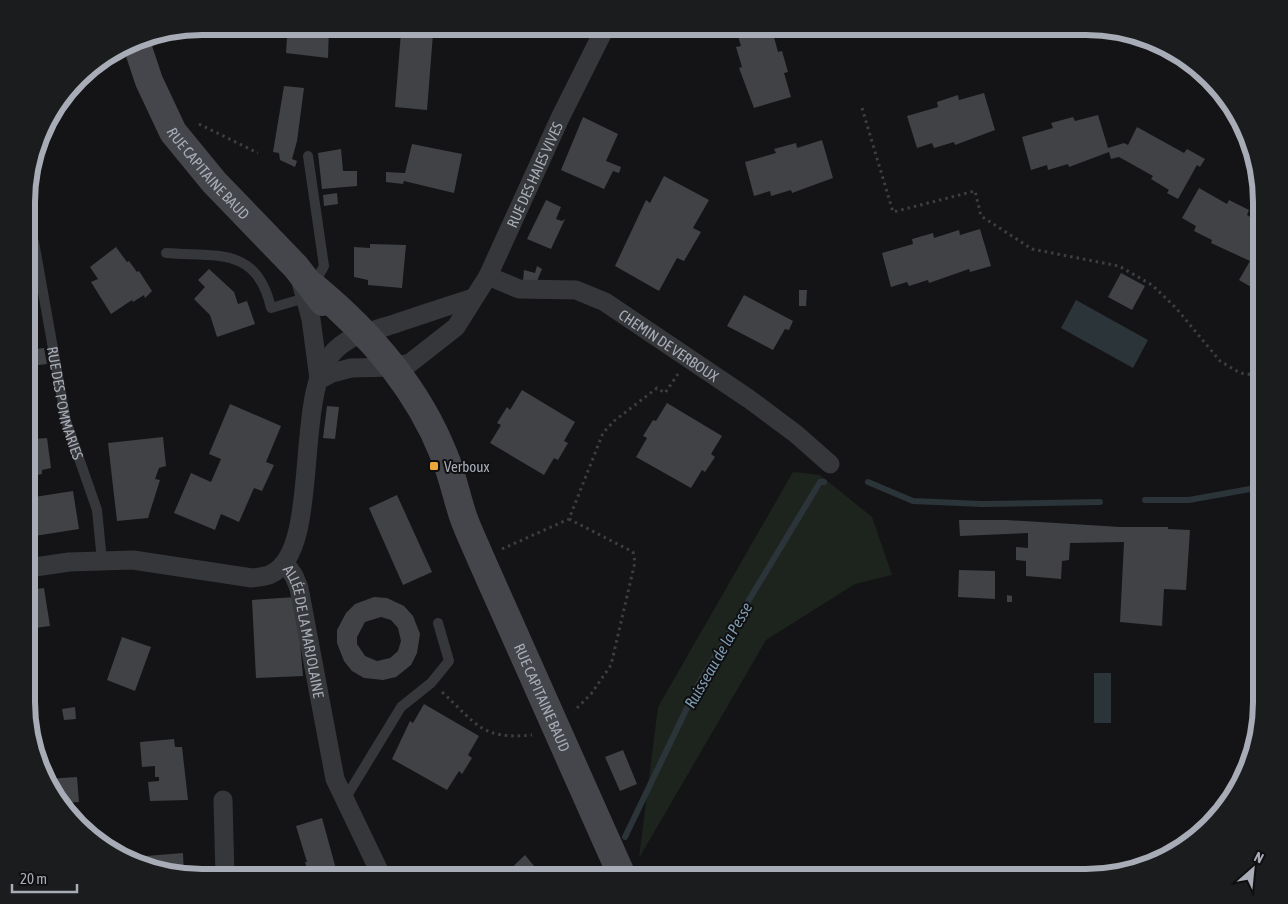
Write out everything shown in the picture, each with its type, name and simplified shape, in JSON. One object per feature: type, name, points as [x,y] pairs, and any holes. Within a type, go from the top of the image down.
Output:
[{"type":"main road","name":"RUE CAPITAINE BAUD","points":[[139,48],[150,81],[173,132],[214,182],[305,285],[344,312],[356,335],[419,403],[445,456],[463,516],[481,559],[619,869]]},
{"type":"street","name":"RUE DES HAIES VIVES","points":[[385,367],[410,363],[456,327],[488,276],[560,118],[602,35]]},
{"type":"street","name":"RUE DES HAIES VIVES","points":[[594,52],[608,35]]},
{"type":"street","name":"CHEMIN DE VERBOUX","points":[[488,276],[519,290],[576,290],[589,293],[796,434],[830,464]]},
{"type":"street","name":"ALLÉE DE LA MARJOLAINE","points":[[305,285],[319,380]]},
{"type":"street","points":[[356,335],[473,298]]},
{"type":"street","name":"ALLÉE DE LA MARJOLAINE","points":[[356,335],[329,356],[319,380],[312,414],[299,527],[285,563],[294,576],[299,588],[335,778],[378,869]]},
{"type":"street","points":[[319,380],[332,373],[351,368],[385,367]]},
{"type":"street","points":[[35,567],[69,562],[133,560],[252,578],[271,574],[285,563]]},
{"type":"street","points":[[223,800],[225,869]]},
{"type":"lane","points":[[166,253],[229,258],[245,262],[254,268],[267,291],[271,308],[305,285],[324,266],[308,156]]},
{"type":"lane","name":"RUE DES POMMARIES","points":[[35,248],[66,421],[97,510],[102,561]]},
{"type":"lane","points":[[345,799],[401,707],[431,683],[449,661],[438,623]]},
{"type":"path","points":[[862,108],[893,212],[975,191],[981,216],[1032,249],[1119,266],[1152,285],[1170,302],[1220,361],[1240,373],[1253,375]]},
{"type":"path","points":[[173,132],[191,120],[258,153]]},
{"type":"path","points":[[481,559],[569,519],[603,433],[657,388],[665,393],[688,359]]},
{"type":"path","points":[[431,683],[484,730],[493,735],[533,735],[555,726],[576,710],[591,694],[611,665],[635,562],[633,552],[569,519]]},
{"type":"shaded area","points":[[1076,300],[1148,340],[1133,368],[1061,328]]},
{"type":"shaded area","points":[[793,472],[820,475],[872,517],[892,575],[855,584],[766,640],[639,858],[658,707]]},
{"type":"shaded area","points":[[1253,514],[1253,531],[1250,530]]},
{"type":"shaded area","points":[[1094,673],[1111,673],[1111,723],[1094,723]]},
{"type":"building","points":[[329,35],[328,58],[286,53],[287,37]]},
{"type":"building","points":[[401,35],[433,35],[427,110],[395,107]]},
{"type":"building","points":[[738,35],[773,35],[778,52],[782,51],[788,72],[784,73],[791,97],[754,108],[739,68],[742,67],[736,47],[741,46]]},
{"type":"building","points":[[284,86],[304,88],[297,141],[292,159],[297,161],[295,167],[280,160],[279,153],[273,152]]},
{"type":"building","points":[[984,93],[995,130],[955,145],[954,142],[934,148],[932,143],[917,148],[907,116],[938,107],[937,102],[958,95],[959,100]]},
{"type":"building","points":[[1098,115],[1108,148],[1124,143],[1128,145],[1137,127],[1184,153],[1187,149],[1205,159],[1200,167],[1197,165],[1178,199],[1167,193],[1169,190],[1151,179],[1153,176],[1119,157],[1111,159],[1109,152],[1069,167],[1068,164],[1048,170],[1047,165],[1031,170],[1022,137],[1053,128],[1051,123],[1073,117],[1075,121]]},
{"type":"building","points":[[583,117],[618,134],[606,161],[621,167],[619,173],[613,171],[604,189],[561,170]]},
{"type":"building","points":[[822,140],[833,178],[792,193],[791,190],[771,196],[770,191],[754,196],[745,162],[776,153],[774,149],[796,143],[797,148]]},
{"type":"building","points":[[412,144],[462,154],[454,193],[404,181],[403,184],[386,182],[386,172],[405,173]]},
{"type":"building","points":[[341,149],[343,171],[357,171],[357,186],[322,189],[318,153]]},
{"type":"building","points":[[664,176],[709,200],[693,228],[701,232],[684,261],[677,258],[659,291],[615,266],[646,200],[650,203]]},
{"type":"building","points":[[1199,188],[1227,204],[1229,200],[1249,210],[1247,215],[1253,218],[1253,288],[1239,280],[1250,261],[1211,243],[1212,240],[1194,231],[1196,226],[1182,218]]},
{"type":"building","points":[[337,193],[338,204],[324,206],[323,195]]},
{"type":"building","points":[[546,200],[561,207],[556,219],[562,221],[565,219],[551,249],[527,239]]},
{"type":"building","points":[[980,229],[991,266],[970,272],[969,269],[929,283],[928,280],[909,286],[907,282],[891,287],[882,253],[913,244],[912,239],[933,233],[934,238],[959,230],[960,235]]},
{"type":"building","points":[[370,244],[406,245],[402,288],[368,285],[368,280],[354,277],[354,247],[370,248]]},
{"type":"building","points":[[116,247],[127,262],[129,261],[137,272],[139,271],[152,291],[145,298],[144,295],[133,302],[132,300],[111,314],[91,282],[98,279],[90,267]]},
{"type":"building","points":[[537,266],[542,269],[537,281],[523,281],[524,270],[535,273]]},
{"type":"building","points":[[209,269],[234,292],[238,304],[247,301],[255,324],[217,337],[210,315],[194,299],[205,287],[198,280]]},
{"type":"building","points":[[1121,273],[1145,286],[1132,310],[1108,297]]},
{"type":"building","points":[[799,290],[807,290],[806,306],[799,306]]},
{"type":"building","points":[[744,295],[793,321],[789,330],[785,329],[773,350],[727,326]]},
{"type":"building","points":[[44,348],[47,364],[35,366],[35,349]]},
{"type":"building","points":[[522,390],[575,422],[564,441],[568,443],[558,460],[554,458],[544,475],[490,443],[501,425],[497,423],[507,407],[510,410]]},
{"type":"building","points":[[667,403],[722,436],[711,454],[715,457],[705,472],[702,470],[691,488],[636,457],[647,438],[643,436],[653,420],[656,421]]},
{"type":"building","points":[[230,404],[281,426],[266,462],[274,465],[262,491],[254,488],[239,522],[221,514],[215,530],[174,513],[191,473],[211,482],[221,459],[209,454]]},
{"type":"building","points":[[327,406],[339,407],[335,439],[323,438]]},
{"type":"building","points":[[163,437],[166,466],[159,468],[155,479],[160,480],[148,518],[117,521],[108,443]]},
{"type":"building","points":[[47,438],[51,468],[42,470],[42,474],[35,475],[36,452],[35,439]]},
{"type":"building","points":[[73,491],[79,529],[35,536],[35,497]]},
{"type":"building","points":[[397,495],[432,572],[403,585],[369,508]]},
{"type":"building","points":[[959,520],[1006,520],[1120,527],[1168,527],[1168,529],[1190,530],[1186,590],[1164,589],[1162,626],[1120,622],[1124,542],[1070,543],[1069,560],[1062,561],[1061,579],[1026,576],[1026,561],[1016,560],[1016,547],[1028,548],[1028,533],[960,536]]},
{"type":"building","points":[[959,570],[995,571],[995,599],[958,597]]},
{"type":"building","points":[[44,588],[50,626],[35,628],[35,589]]},
{"type":"building","points":[[1007,595],[1012,596],[1012,602],[1007,602]]},
{"type":"building","points":[[296,597],[303,676],[256,678],[252,600]]},
{"type":"building","points":[[374,597],[387,598],[404,606],[413,616],[420,634],[417,653],[411,665],[396,677],[383,680],[364,678],[352,671],[344,661],[337,643],[337,630],[346,613],[355,604]],"holes":[[[381,617],[391,620],[398,628],[401,641],[398,651],[390,658],[377,661],[365,656],[357,644],[357,637],[365,622]]]},
{"type":"building","points":[[122,637],[151,647],[135,691],[107,680]]},
{"type":"building","points":[[424,704],[479,736],[468,755],[472,758],[462,774],[459,771],[447,790],[392,759],[410,721],[413,723]]},
{"type":"building","points":[[75,707],[76,719],[64,720],[62,709]]},
{"type":"building","points":[[174,739],[175,747],[182,747],[188,800],[150,801],[148,782],[159,781],[159,777],[155,777],[155,766],[142,767],[140,742]]},
{"type":"building","points":[[623,750],[637,784],[620,791],[605,757]]},
{"type":"building","points":[[77,777],[79,802],[68,803],[54,779]]},
{"type":"building","points":[[322,818],[336,869],[307,869],[305,862],[307,862],[296,826]]},
{"type":"building","points":[[183,853],[184,868],[148,860],[146,856]]},
{"type":"building","points":[[525,855],[537,869],[510,869]]},
{"type":"waterway","name":"Ruisseau de la Pesse","points":[[625,837],[699,683],[820,482],[824,482]]},
{"type":"waterway","name":"Ruisseau de la Pesse","points":[[868,482],[913,501],[982,504],[1100,502]]},
{"type":"waterway","name":"Ruisseau de la Pesse","points":[[1145,500],[1189,500],[1253,488]]},
{"type":"place","name":"Verboux","points":[[434,466]]}]
